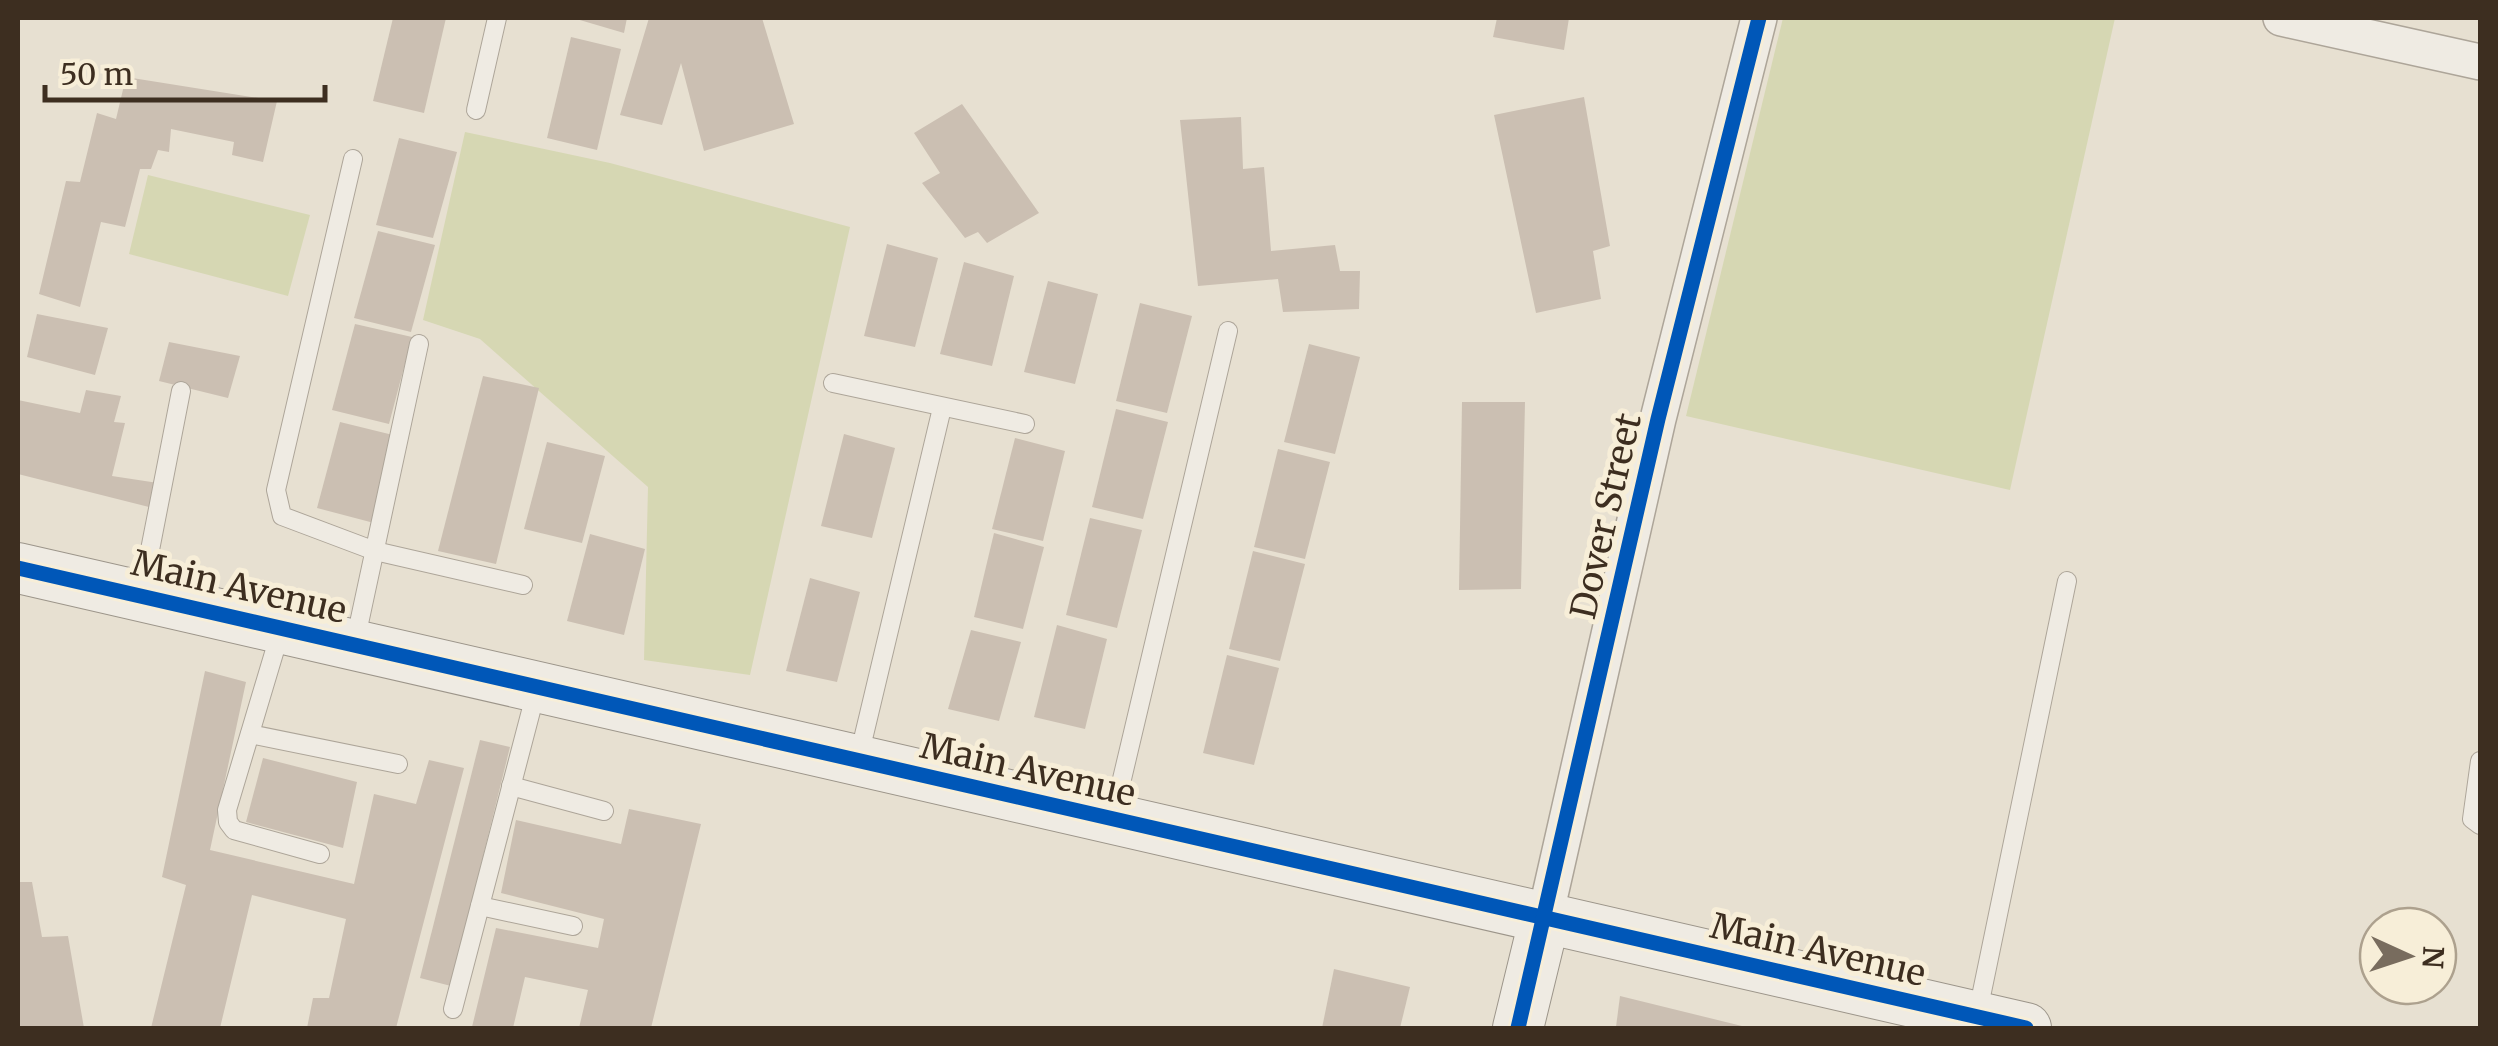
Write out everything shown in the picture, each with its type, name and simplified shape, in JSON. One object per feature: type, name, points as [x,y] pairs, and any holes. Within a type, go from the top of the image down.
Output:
[{"type":"street","name":"Dover Street","points":[[1518,1028],[1658,419],[1758,18]]},
{"type":"street","points":[[2281,18],[2480,62]]},
{"type":"street","name":"Main Avenue","points":[[18,568],[1545,917],[1905,1008],[2026,1028]]},
{"type":"lane","points":[[476,110],[496,18]]},
{"type":"lane","points":[[353,159],[276,490],[282,516],[375,551],[523,585]]},
{"type":"lane","points":[[1112,821],[1228,332]]},
{"type":"lane","points":[[355,645],[420,344]]},
{"type":"lane","points":[[834,383],[1025,424]]},
{"type":"lane","points":[[141,596],[181,391]]},
{"type":"lane","points":[[858,762],[942,408]]},
{"type":"lane","points":[[1977,1018],[2067,580]]},
{"type":"lane","points":[[282,628],[227,810],[228,822],[234,830],[320,854]]},
{"type":"lane","points":[[453,1009],[537,688]]},
{"type":"lane","points":[[250,734],[398,764]]},
{"type":"lane","points":[[2480,762],[2472,819],[2480,825]]},
{"type":"lane","points":[[512,786],[604,811]]},
{"type":"lane","points":[[480,906],[573,926]]},
{"type":"green space","points":[[1783,18],[2115,18],[2010,490],[1686,416]]},
{"type":"green space","points":[[465,132],[610,163],[850,227],[750,675],[644,660],[648,487],[480,339],[423,320]]},
{"type":"green space","points":[[148,175],[310,215],[288,296],[129,254]]},
{"type":"building","points":[[393,18],[446,18],[424,113],[373,101]]},
{"type":"building","points":[[573,18],[627,18],[624,33]]},
{"type":"building","points":[[649,18],[762,18],[794,124],[704,151],[681,63],[662,125],[620,115]]},
{"type":"building","points":[[1497,18],[1569,18],[1564,50],[1493,37]]},
{"type":"building","points":[[571,37],[621,49],[597,150],[547,138]]},
{"type":"building","points":[[126,77],[277,101],[263,162],[232,155],[234,142],[171,129],[169,152],[158,150],[151,169],[140,169],[125,227],[101,222],[80,307],[39,294],[66,181],[80,182],[97,113],[116,119]]},
{"type":"building","points":[[1584,97],[1610,246],[1593,251],[1601,299],[1536,313],[1494,115]]},
{"type":"building","points":[[962,104],[1039,213],[987,243],[978,232],[965,238],[922,183],[940,173],[914,133]]},
{"type":"building","points":[[1241,117],[1243,169],[1264,167],[1271,251],[1335,245],[1340,271],[1360,271],[1359,309],[1283,312],[1278,279],[1198,286],[1180,120]]},
{"type":"building","points":[[399,138],[457,152],[433,238],[376,225]]},
{"type":"building","points":[[378,231],[435,245],[411,332],[354,318]]},
{"type":"building","points":[[887,244],[938,258],[915,347],[864,336]]},
{"type":"building","points":[[964,262],[1014,276],[992,366],[940,354]]},
{"type":"building","points":[[1048,281],[1098,294],[1075,384],[1024,372]]},
{"type":"building","points":[[1140,303],[1192,316],[1167,413],[1116,401]]},
{"type":"building","points":[[37,314],[108,328],[95,375],[27,357]]},
{"type":"building","points":[[355,324],[412,337],[389,424],[332,410]]},
{"type":"building","points":[[169,342],[240,356],[228,398],[159,381]]},
{"type":"building","points":[[1309,344],[1360,357],[1335,454],[1284,442]]},
{"type":"building","points":[[483,376],[539,388],[496,564],[438,551]]},
{"type":"building","points":[[86,390],[121,396],[114,422],[125,423],[112,476],[158,483],[149,507],[18,474],[18,400],[80,413]]},
{"type":"building","points":[[1462,402],[1525,402],[1521,589],[1459,590]]},
{"type":"building","points":[[1116,409],[1168,422],[1143,519],[1092,507]]},
{"type":"building","points":[[340,422],[397,436],[374,523],[317,508]]},
{"type":"building","points":[[844,434],[895,448],[872,538],[821,526]]},
{"type":"building","points":[[1015,438],[1065,451],[1043,541],[992,529]]},
{"type":"building","points":[[547,442],[605,456],[582,543],[524,529]]},
{"type":"building","points":[[1278,449],[1330,462],[1305,559],[1254,547]]},
{"type":"building","points":[[1090,518],[1142,530],[1117,628],[1066,615]]},
{"type":"building","points":[[994,533],[1044,547],[1023,629],[974,617]]},
{"type":"building","points":[[590,534],[645,549],[624,635],[567,621]]},
{"type":"building","points":[[1253,551],[1305,564],[1280,661],[1229,649]]},
{"type":"building","points":[[810,578],[860,592],[837,682],[786,671]]},
{"type":"building","points":[[1057,625],[1107,639],[1085,729],[1034,717]]},
{"type":"building","points":[[971,630],[1021,642],[999,721],[948,709]]},
{"type":"building","points":[[1227,655],[1279,668],[1254,765],[1203,753]]},
{"type":"building","points":[[205,671],[246,682],[210,850],[354,884],[374,794],[416,804],[429,760],[464,768],[396,1028],[307,1028],[313,998],[329,998],[346,919],[252,895],[220,1028],[151,1028],[186,885],[162,877]]},
{"type":"building","points":[[480,740],[510,747],[451,986],[420,978]]},
{"type":"building","points":[[263,758],[357,782],[343,848],[246,822]]},
{"type":"building","points":[[629,809],[701,824],[651,1028],[579,1028],[588,990],[525,977],[513,1028],[472,1027],[496,928],[598,948],[604,919],[501,893],[516,820],[621,844]]},
{"type":"building","points":[[18,882],[32,882],[42,937],[68,936],[84,1028],[18,1028]]},
{"type":"building","points":[[1334,969],[1410,987],[1400,1028],[1322,1028]]},
{"type":"building","points":[[1620,996],[1746,1027],[1746,1028],[1616,1027]]},
{"type":"cycle path","points":[[1518,1028],[1658,419],[1759,18]]},
{"type":"cycle path","points":[[18,568],[2026,1028]]}]
